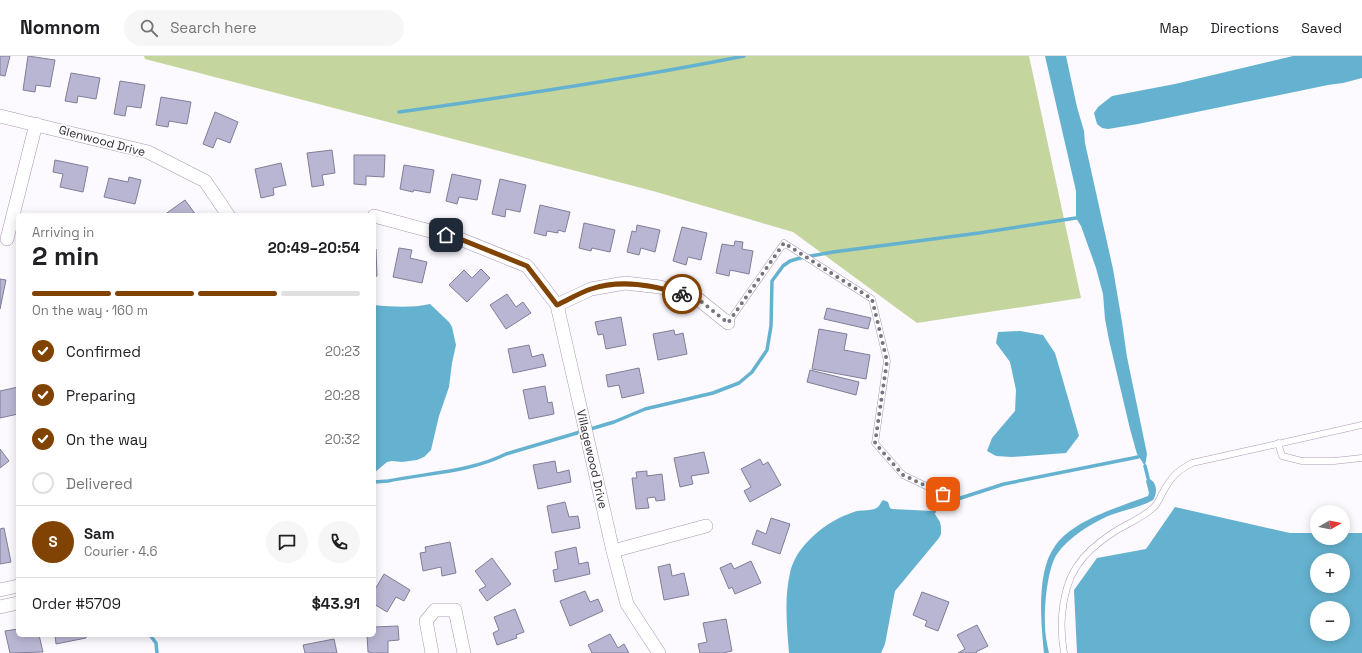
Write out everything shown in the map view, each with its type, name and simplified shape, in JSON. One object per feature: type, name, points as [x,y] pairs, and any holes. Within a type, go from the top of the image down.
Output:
[{"type":"street","name":"Glenwood Drive","points":[[0,116],[148,152],[205,181],[227,213]]},
{"type":"street","points":[[7,239],[36,124]]},
{"type":"street","name":"Villagewood Drive","points":[[376,217],[460,239],[527,266],[557,305],[613,551],[627,604],[659,653]]},
{"type":"street","points":[[557,305],[591,289],[625,283],[660,287],[698,299],[728,323]]},
{"type":"street","points":[[613,551],[706,526]]},
{"type":"street","points":[[0,590],[16,586]]},
{"type":"street","points":[[0,607],[16,603]]},
{"type":"street","points":[[432,653],[426,621],[435,610],[455,610],[464,653]]},
{"type":"lane","points":[[728,323],[784,243],[872,299],[887,361],[875,443],[903,475],[943,494]]},
{"type":"lane","points":[[1064,653],[1062,626],[1063,603],[1068,583],[1076,567],[1086,554],[1103,539],[1123,526],[1142,517],[1155,507],[1170,480],[1180,469],[1192,463],[1362,425]]},
{"type":"lane","points":[[1278,443],[1282,456],[1302,461],[1334,461],[1362,458]]},
{"type":"green space","points":[[144,56],[1029,56],[1081,298],[917,323],[793,232],[653,191],[145,59]]},
{"type":"water","points":[[1045,56],[1066,56],[1077,107],[1084,131],[1085,143],[1113,269],[1127,357],[1147,454],[1145,466],[1137,454],[1130,429],[1109,340],[1105,319],[1103,294],[1096,268],[1081,226],[1076,218],[1076,191]]},
{"type":"water","points":[[1293,56],[1362,56],[1362,78],[1138,124],[1108,129],[1102,128],[1097,124],[1094,113],[1098,107],[1112,96],[1175,84]]},
{"type":"water","points":[[430,304],[449,322],[452,327],[456,345],[449,387],[439,416],[431,450],[424,457],[417,460],[387,462],[376,471],[376,305],[402,307]]},
{"type":"water","points":[[1020,331],[1043,335],[1055,353],[1079,436],[1066,453],[1012,457],[996,456],[987,451],[992,438],[1015,411],[1016,390],[1010,362],[996,343],[998,332]]},
{"type":"water","points":[[1148,478],[1153,482],[1156,488],[1156,494],[1153,500],[1108,516],[1094,523],[1067,542],[1057,554],[1051,569],[1047,589],[1045,629],[1049,653],[1044,653],[1041,612],[1042,583],[1049,557],[1055,546],[1073,529],[1097,515],[1148,496],[1149,493],[1146,481]]},
{"type":"water","points":[[883,500],[888,502],[890,508],[892,509],[933,511],[940,522],[941,534],[895,591],[885,644],[881,653],[789,653],[786,613],[787,593],[790,573],[797,556],[808,541],[823,528],[841,517],[857,511],[876,508]]},
{"type":"water","points":[[1175,507],[1290,533],[1310,533],[1310,545],[1350,545],[1350,533],[1362,533],[1362,653],[1077,653],[1074,590],[1097,558],[1146,549]]},
{"type":"building","points":[[0,56],[10,56],[5,76],[0,75]]},
{"type":"building","points":[[28,56],[55,60],[50,87],[36,85],[35,92],[23,90]]},
{"type":"building","points":[[71,73],[100,78],[96,99],[78,96],[77,103],[65,101]]},
{"type":"building","points":[[120,81],[145,85],[141,108],[127,106],[125,116],[114,114]]},
{"type":"building","points":[[161,97],[191,102],[187,124],[169,121],[168,127],[156,125]]},
{"type":"building","points":[[215,112],[238,122],[230,143],[217,138],[213,148],[203,144]]},
{"type":"building","points":[[332,150],[335,173],[322,175],[324,185],[312,187],[307,153]]},
{"type":"building","points":[[354,155],[385,155],[384,177],[366,176],[366,185],[354,184]]},
{"type":"building","points":[[55,160],[88,167],[83,192],[60,187],[63,174],[53,172]]},
{"type":"building","points":[[281,163],[286,185],[273,188],[274,195],[261,198],[255,169]]},
{"type":"building","points":[[404,165],[434,170],[430,193],[414,190],[413,192],[400,189]]},
{"type":"building","points":[[452,174],[481,180],[477,200],[459,197],[457,204],[446,201]]},
{"type":"building","points":[[129,177],[141,180],[135,204],[104,197],[109,178],[128,182]]},
{"type":"building","points":[[500,179],[526,185],[520,212],[506,209],[505,217],[492,214]]},
{"type":"building","points":[[185,200],[195,213],[167,213]]},
{"type":"building","points":[[540,205],[570,212],[565,232],[558,230],[558,233],[547,231],[546,236],[534,233]]},
{"type":"building","points":[[584,223],[615,230],[610,252],[592,248],[591,251],[579,248]]},
{"type":"building","points":[[637,225],[660,230],[655,252],[641,248],[639,255],[627,252],[632,231],[636,232]]},
{"type":"building","points":[[682,227],[707,233],[701,260],[688,257],[686,265],[673,261]]},
{"type":"building","points":[[735,241],[743,242],[742,249],[753,251],[749,274],[730,270],[729,276],[716,273],[722,244],[734,246]]},
{"type":"building","points":[[399,248],[412,250],[410,258],[427,262],[422,283],[393,277]]},
{"type":"building","points":[[376,249],[377,276],[376,276]]},
{"type":"building","points":[[481,269],[490,278],[467,302],[449,285],[464,270],[472,278]]},
{"type":"building","points":[[0,279],[6,280],[0,309]]},
{"type":"building","points":[[507,294],[516,307],[523,302],[531,313],[506,329],[490,305]]},
{"type":"building","points":[[827,308],[871,318],[868,329],[824,319]]},
{"type":"building","points":[[621,317],[626,345],[606,349],[603,334],[598,335],[595,322]]},
{"type":"building","points":[[819,329],[847,334],[844,350],[870,355],[866,379],[812,369]]},
{"type":"building","points":[[674,330],[675,335],[683,333],[687,354],[658,360],[653,334]]},
{"type":"building","points":[[529,345],[532,357],[543,354],[546,366],[513,373],[508,349]]},
{"type":"building","points":[[639,368],[644,393],[622,398],[619,385],[608,387],[606,375]]},
{"type":"building","points":[[810,370],[859,382],[856,395],[807,382]]},
{"type":"building","points":[[545,386],[548,403],[552,402],[554,414],[529,419],[523,390]]},
{"type":"building","points":[[16,387],[16,414],[0,418],[0,391]]},
{"type":"building","points":[[0,449],[9,461],[0,468]]},
{"type":"building","points":[[704,452],[709,473],[691,476],[693,484],[680,487],[674,458]]},
{"type":"building","points":[[760,459],[763,465],[768,462],[781,485],[750,502],[744,491],[751,487],[741,469]]},
{"type":"building","points":[[555,461],[557,473],[569,470],[571,482],[538,489],[533,465]]},
{"type":"building","points":[[647,471],[647,476],[662,474],[665,500],[656,501],[655,497],[647,498],[649,508],[636,509],[632,478],[637,478],[636,472]]},
{"type":"building","points":[[565,502],[569,517],[578,516],[580,528],[552,533],[547,506]]},
{"type":"building","points":[[771,518],[790,524],[780,554],[752,544],[757,530],[766,534]]},
{"type":"building","points":[[4,528],[11,562],[0,564],[0,529]]},
{"type":"building","points":[[450,542],[456,573],[442,576],[441,567],[423,571],[420,553],[426,552],[425,547]]},
{"type":"building","points":[[576,547],[579,564],[588,562],[590,574],[555,582],[553,570],[558,569],[555,552]]},
{"type":"building","points":[[492,558],[511,584],[487,601],[479,590],[486,586],[475,571]]},
{"type":"building","points":[[751,561],[761,583],[735,594],[732,587],[729,589],[720,568],[731,563],[734,569]]},
{"type":"building","points":[[670,564],[672,576],[684,573],[689,595],[664,600],[658,567]]},
{"type":"building","points":[[384,574],[410,590],[404,601],[396,597],[387,612],[376,605],[376,588]]},
{"type":"building","points":[[585,591],[590,602],[598,599],[603,611],[570,626],[560,601]]},
{"type":"building","points":[[922,592],[949,602],[938,631],[925,626],[927,621],[913,615]]},
{"type":"building","points":[[515,609],[524,632],[516,635],[517,638],[497,645],[493,633],[499,630],[494,617]]},
{"type":"building","points":[[726,619],[732,651],[723,653],[700,653],[698,644],[707,642],[703,623]]},
{"type":"building","points":[[977,625],[988,646],[976,652],[977,653],[958,653],[965,649],[957,635]]},
{"type":"building","points":[[398,626],[399,640],[388,641],[388,653],[368,652],[367,637],[376,637],[376,627]]},
{"type":"building","points":[[16,629],[16,637],[39,637],[43,652],[10,653],[5,631]]},
{"type":"building","points":[[610,634],[618,648],[624,644],[629,653],[592,653],[588,645]]},
{"type":"building","points":[[55,637],[86,637],[86,638],[56,644]]},
{"type":"building","points":[[334,639],[337,653],[305,653],[303,645]]},
{"type":"waterway","points":[[399,112],[572,87],[744,56]]},
{"type":"waterway","points":[[376,482],[478,465],[506,454],[614,422],[645,409],[713,393],[739,383],[752,372],[767,350],[771,326],[772,281],[783,266],[790,261],[833,252],[979,233],[1076,218]]},
{"type":"waterway","points":[[934,512],[936,507],[939,505],[1004,484],[1138,457]]},
{"type":"waterway","points":[[1145,466],[1148,478]]},
{"type":"waterway","points":[[152,637],[156,643],[157,653]]},
{"type":"way so far","points":[[682,294],[698,299],[728,323],[784,243],[872,299],[887,361],[875,443],[903,475],[943,494]]},
{"type":"route","points":[[446,235],[460,239],[527,266],[557,305],[591,289],[625,283],[660,287],[682,294]]}]
